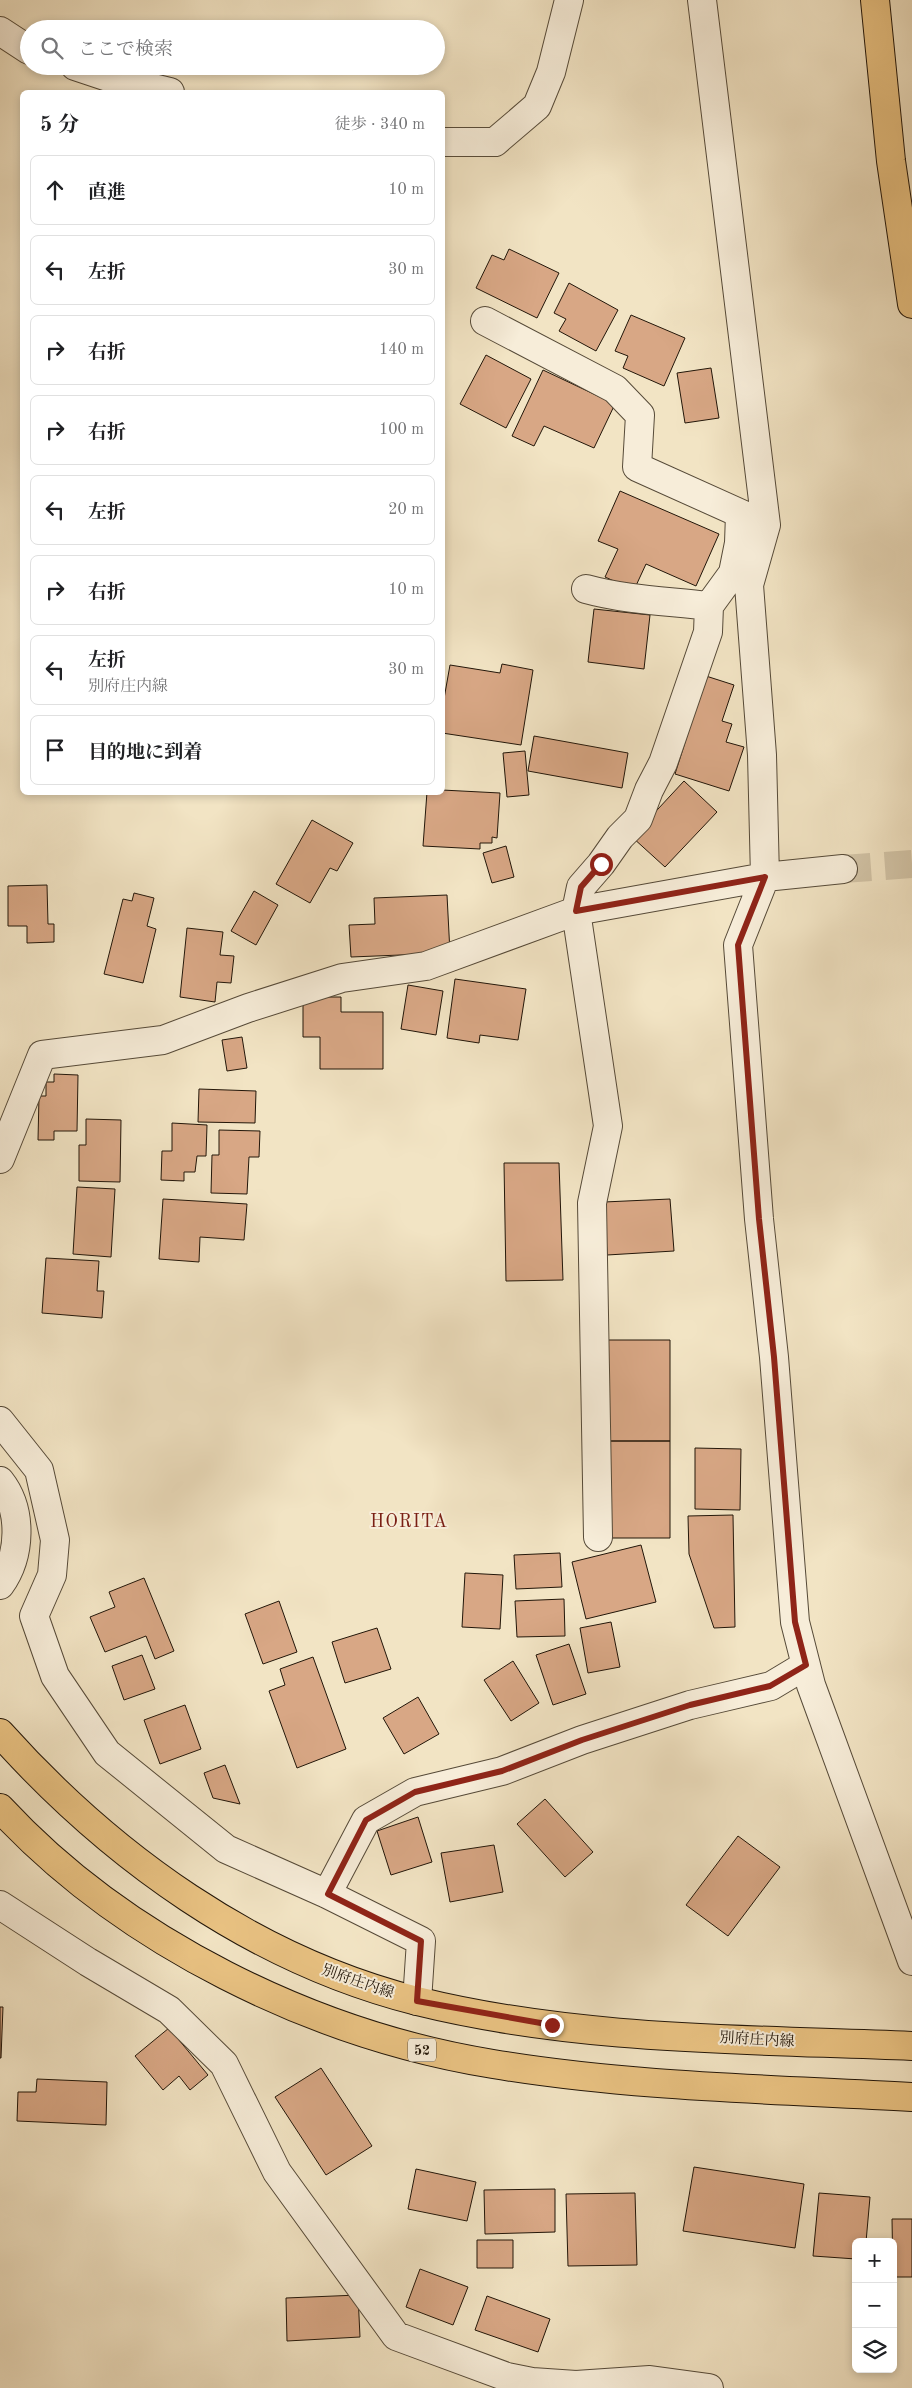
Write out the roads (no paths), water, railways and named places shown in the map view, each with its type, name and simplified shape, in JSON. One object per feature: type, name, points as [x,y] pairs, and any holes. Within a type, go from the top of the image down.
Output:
[{"type":"main road","points":[[875,0],[891,161],[912,304]]},
{"type":"main road","name":"別府庄内線","points":[[0,1733],[54,1790],[101,1833],[191,1900],[299,1960],[358,1983],[417,2001],[552,2025],[638,2034],[912,2046]]},
{"type":"main road","name":"52","points":[[0,1808],[60,1866],[97,1895],[156,1935],[216,1970],[280,2000],[350,2028],[424,2050],[491,2064],[560,2074],[635,2082],[912,2097]]},
{"type":"street","points":[[445,142],[495,142],[537,106],[551,72],[569,0]]},
{"type":"street","points":[[702,0],[766,526],[749,585],[762,755],[765,877],[738,945],[759,1219],[774,1357],[795,1622],[811,1685],[912,1961]]},
{"type":"street","points":[[0,31],[20,44]]},
{"type":"street","points":[[102,75],[162,90]]},
{"type":"street","points":[[485,321],[616,389],[640,415],[637,467],[766,526]]},
{"type":"street","points":[[598,1537],[592,1203],[608,1126],[576,911],[581,887],[601,864],[620,837],[638,820],[649,790],[663,763],[708,632],[710,606],[732,572],[739,543],[740,514]]},
{"type":"street","points":[[586,589],[619,598],[655,599],[710,606]]},
{"type":"street","points":[[0,1160],[42,1056],[163,1040],[248,1008],[342,978],[426,966],[576,911],[765,877],[843,869]]},
{"type":"street","points":[[0,1421],[39,1470],[55,1540],[52,1574],[34,1616],[55,1676],[107,1753],[226,1849],[328,1894],[421,1941],[417,2001]]},
{"type":"street","points":[[0,1482],[8,1491],[16,1517],[16,1543],[8,1574],[0,1585]]},
{"type":"street","points":[[328,1894],[366,1820],[415,1792],[502,1771],[582,1740],[690,1705],[770,1686],[806,1665]]},
{"type":"street","points":[[0,1905],[88,1962],[169,2010],[224,2064],[277,2172],[396,2336],[507,2377],[532,2382],[576,2385],[650,2380],[710,2388]]},
{"type":"tunnel","points":[[843,869],[912,864]]},
{"type":"district","name":"HORITA","points":[[409,1521]]}]
